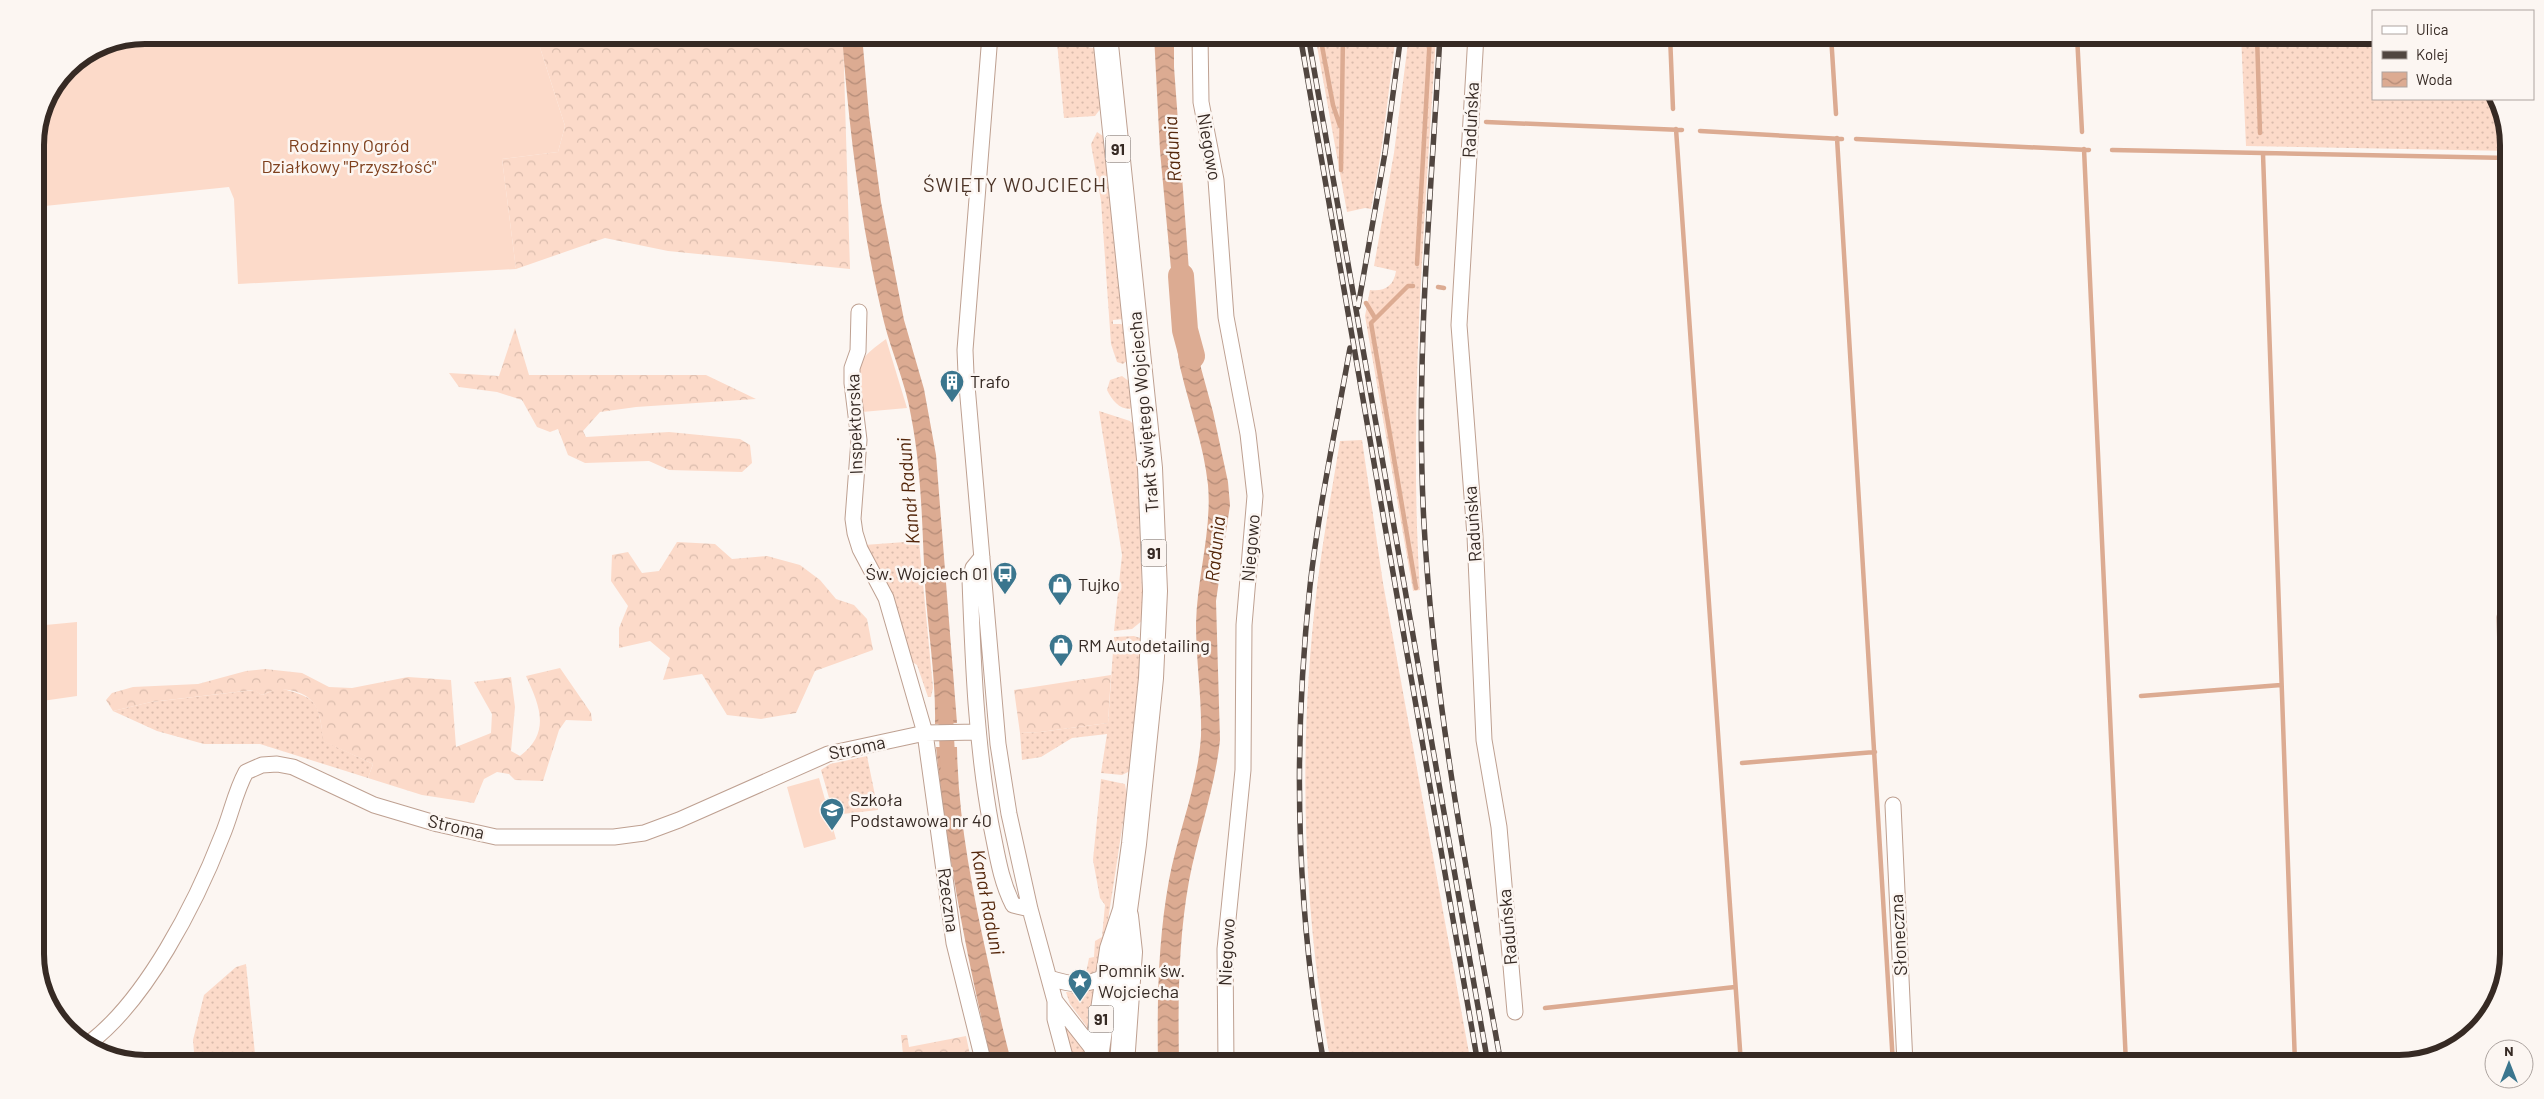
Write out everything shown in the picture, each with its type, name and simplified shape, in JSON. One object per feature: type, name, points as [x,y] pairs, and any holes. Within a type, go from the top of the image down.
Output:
[{"type":"main road","name":"Trakt Świętego Wojciecha","points":[[1099,1055],[1112,949],[1125,910],[1151,678],[1155,591],[1154,529],[1148,442],[1106,44]]},
{"type":"main road","name":"Trakt Świętego Wojciecha","points":[[1123,1055],[1130,952],[1125,910]]},
{"type":"street","name":"Trakt Świętego Wojciecha","points":[[989,44],[965,350],[998,744],[1009,814],[1030,909],[1049,978],[1054,1001],[1055,1019],[1065,1055]]},
{"type":"street","name":"Niegowo","points":[[1200,44],[1201,102],[1216,180],[1226,317],[1248,434],[1255,496],[1244,625],[1243,770],[1225,949],[1226,1055]]},
{"type":"street","name":"Raduńska","points":[[1475,44],[1459,324],[1475,536],[1484,740],[1499,827],[1515,1012]]},
{"type":"street","name":"Inspektorska","points":[[858,312],[858,351],[852,376],[858,440],[853,519],[855,532],[860,549],[886,598],[928,733]]},
{"type":"street","points":[[982,557],[973,568],[970,580],[978,732],[986,796],[1002,883],[1013,905],[1030,909]]},
{"type":"street","name":"Stroma","points":[[92,1041],[106,1030],[124,1011],[162,955],[212,858],[242,778],[246,772],[262,765],[277,764],[293,767],[374,804],[438,824],[505,837],[614,838],[644,833],[679,820],[814,758],[928,733],[978,732]]},
{"type":"street","name":"Rzeczna","points":[[928,733],[954,943],[982,1055]]},
{"type":"street","name":"Słoneczna","points":[[1893,805],[1905,1055]]},
{"type":"street","points":[[1049,978],[1074,985],[1088,985],[1108,975]]},
{"type":"street","name":"Trakt Świętego Wojciecha","points":[[1054,1001],[1094,1055]]},
{"type":"green space","name":"Rodzinny Ogród Działkowy \"Przyszłość\"","points":[[138,44],[539,44],[565,126],[558,152],[502,159],[516,269],[238,284],[234,199],[229,187],[44,206],[44,138],[51,106],[73,73],[89,61],[106,51]]},
{"type":"green space","points":[[539,44],[843,44],[850,269],[668,251],[605,238],[516,269],[502,159],[558,152],[565,126]]},
{"type":"green space","points":[[1057,44],[1094,48],[1101,108],[1095,116],[1064,118]]},
{"type":"green space","points":[[1317,44],[1395,44],[1381,152],[1371,209],[1365,208],[1347,212]]},
{"type":"green space","points":[[1408,44],[1435,44],[1419,312],[1417,381],[1416,451],[1420,590],[1413,591],[1365,316],[1370,290],[1380,290],[1388,287],[1393,281],[1396,271],[1374,266],[1394,153]]},
{"type":"green space","points":[[2241,44],[2372,44],[2372,100],[2490,100],[2495,112],[2500,138],[2500,151],[2246,146]]},
{"type":"green space","points":[[1097,132],[1103,136],[1105,141],[1124,319],[1113,320],[1113,324],[1124,326],[1128,360],[1123,364],[1117,362],[1111,344],[1101,201],[1091,144]]},
{"type":"green space","points":[[515,328],[529,375],[706,375],[756,399],[636,407],[600,412],[583,431],[586,437],[669,432],[740,439],[750,445],[752,463],[742,472],[669,470],[649,461],[585,463],[568,455],[558,429],[550,432],[537,427],[522,400],[497,392],[459,387],[449,373],[499,376]]},
{"type":"green space","points":[[886,339],[907,408],[862,412],[858,370],[866,356]]},
{"type":"green space","points":[[1122,376],[1130,382],[1133,404],[1130,409],[1126,409],[1116,403],[1107,390],[1110,380]]},
{"type":"green space","points":[[1099,411],[1130,421],[1135,426],[1137,450],[1143,620],[1132,629],[1114,631],[1122,555]]},
{"type":"green space","points":[[1362,440],[1383,583],[1469,1055],[1329,1055],[1314,946],[1306,826],[1305,766],[1311,646],[1317,587],[1340,441]]},
{"type":"green space","points":[[919,541],[933,688],[931,697],[928,697],[917,665],[909,660],[864,545]]},
{"type":"green space","points":[[677,542],[715,544],[732,559],[767,556],[800,565],[820,580],[836,599],[854,605],[867,619],[873,650],[815,671],[796,713],[761,719],[727,715],[702,674],[663,680],[670,658],[650,641],[619,648],[619,628],[628,606],[611,581],[612,555],[628,552],[642,573],[659,571]]},
{"type":"green space","points":[[77,622],[77,696],[44,701],[44,625]]},
{"type":"green space","points":[[1134,636],[1140,638],[1142,643],[1130,771],[1122,775],[1101,773],[1107,734],[1072,738],[1041,757],[1022,760],[1020,733],[1108,723],[1114,637]]},
{"type":"green space","points":[[560,668],[591,713],[592,721],[566,720],[559,730],[543,781],[515,780],[509,774],[497,772],[484,779],[474,803],[422,795],[368,778],[373,764],[323,741],[320,718],[315,705],[305,695],[297,692],[279,690],[262,695],[253,690],[151,702],[113,711],[106,700],[112,693],[133,687],[198,684],[246,671],[265,669],[302,673],[329,687],[352,688],[408,677],[451,680],[456,747],[491,733],[492,714],[474,682],[511,677],[515,707],[511,751],[520,756],[536,738],[540,719],[535,698],[526,676]]},
{"type":"green space","points":[[1111,675],[1108,723],[1020,733],[1014,690]]},
{"type":"green space","points":[[279,688],[302,695],[314,703],[320,717],[324,741],[373,764],[368,778],[260,744],[204,744],[157,731],[113,711],[151,702],[254,690],[262,695]]},
{"type":"green space","points":[[867,756],[878,810],[834,815],[821,770],[830,764]]},
{"type":"green space","points":[[819,778],[836,839],[804,848],[787,787]]},
{"type":"green space","points":[[1101,779],[1125,784],[1127,796],[1103,953],[1097,970],[1085,978],[1089,958],[1094,957],[1095,941],[1102,937],[1105,905],[1100,898],[1093,860]]},
{"type":"green space","points":[[246,964],[255,1055],[194,1055],[193,1040],[204,995],[236,967]]},
{"type":"green space","points":[[1095,988],[1090,1031],[1070,1004],[1066,992],[1080,993]]},
{"type":"green space","points":[[1060,1019],[1088,1054],[1070,1055]]},
{"type":"green space","points":[[901,1035],[907,1035],[909,1047],[966,1036],[970,1055],[903,1055]]},
{"type":"water","points":[[843,44],[863,44],[869,115],[881,202],[904,320],[924,389],[936,455],[957,723],[935,724],[921,500],[915,437],[906,392],[884,322],[876,287],[862,215],[848,107]]},
{"type":"water","points":[[1154,44],[1174,44],[1174,67],[1192,312],[1175,312],[1160,151]]},
{"type":"water","points":[[1194,322],[1201,368],[1213,412],[1228,482],[1230,505],[1216,601],[1220,740],[1218,758],[1185,904],[1180,972],[1179,1055],[1158,1055],[1159,972],[1165,903],[1173,862],[1196,772],[1201,736],[1196,624],[1209,502],[1206,470],[1180,365],[1176,323]]},
{"type":"water","points":[[936,747],[957,747],[960,800],[971,879],[1010,1055],[990,1055],[959,907]]},
{"type":"waterway","points":[[1322,44],[1333,105],[1340,126]]},
{"type":"waterway","points":[[1341,170],[1343,44]]},
{"type":"waterway","points":[[1417,264],[1429,44]]},
{"type":"waterway","points":[[1670,44],[1673,109]]},
{"type":"waterway","points":[[1832,44],[1836,114]]},
{"type":"waterway","points":[[2077,44],[2082,132]]},
{"type":"waterway","points":[[2257,44],[2260,133]]},
{"type":"waterway","points":[[1486,122],[1682,130]]},
{"type":"waterway","points":[[1676,129],[1740,1055]]},
{"type":"waterway","points":[[1700,131],[1842,139]]},
{"type":"waterway","points":[[1837,138],[1892,1055]]},
{"type":"waterway","points":[[1856,139],[2089,150]]},
{"type":"waterway","points":[[2084,149],[2126,1055]]},
{"type":"waterway","points":[[2112,150],[2500,158]]},
{"type":"waterway","points":[[2263,154],[2295,1055]]},
{"type":"waterway","name":"Radunia","points":[[1181,276],[1185,330],[1192,356]]},
{"type":"waterway","points":[[1413,286],[1408,286],[1371,323],[1416,588]]},
{"type":"waterway","points":[[1438,287],[1444,288]]},
{"type":"waterway","points":[[1366,303],[1375,318]]},
{"type":"waterway","points":[[2141,696],[2281,685]]},
{"type":"waterway","name":"Kanał Raduni","points":[[945,703],[948,768]]},
{"type":"waterway","points":[[1742,763],[1875,752]]},
{"type":"waterway","points":[[1545,1008],[1735,987]]},
{"type":"railway","points":[[1302,44],[1476,1055]]},
{"type":"railway","points":[[1310,44],[1486,1055]]},
{"type":"railway","points":[[1358,307],[1385,153],[1400,44]]},
{"type":"railway","points":[[1439,44],[1425,279],[1421,402],[1424,524],[1429,592],[1444,727],[1465,862],[1499,1055]]},
{"type":"railway","points":[[1323,1055],[1308,945],[1303,886],[1300,826],[1301,706],[1314,556],[1350,348]]},
{"type":"place","name":"Trafo","points":[[952,403]]},
{"type":"place","name":"Św. Wojciech 01","points":[[1005,595]]},
{"type":"place","name":"Tujko","points":[[1060,606]]},
{"type":"place","name":"RM Autodetailing","points":[[1061,667]]},
{"type":"place","name":"Szkoła Podstawowa nr 40","points":[[832,831]]},
{"type":"place","name":"Pomnik św. Wojciecha","points":[[1080,1002]]},
{"type":"district","name":"ŚWIĘTY WOJCIECH","points":[[1015,185]]}]
